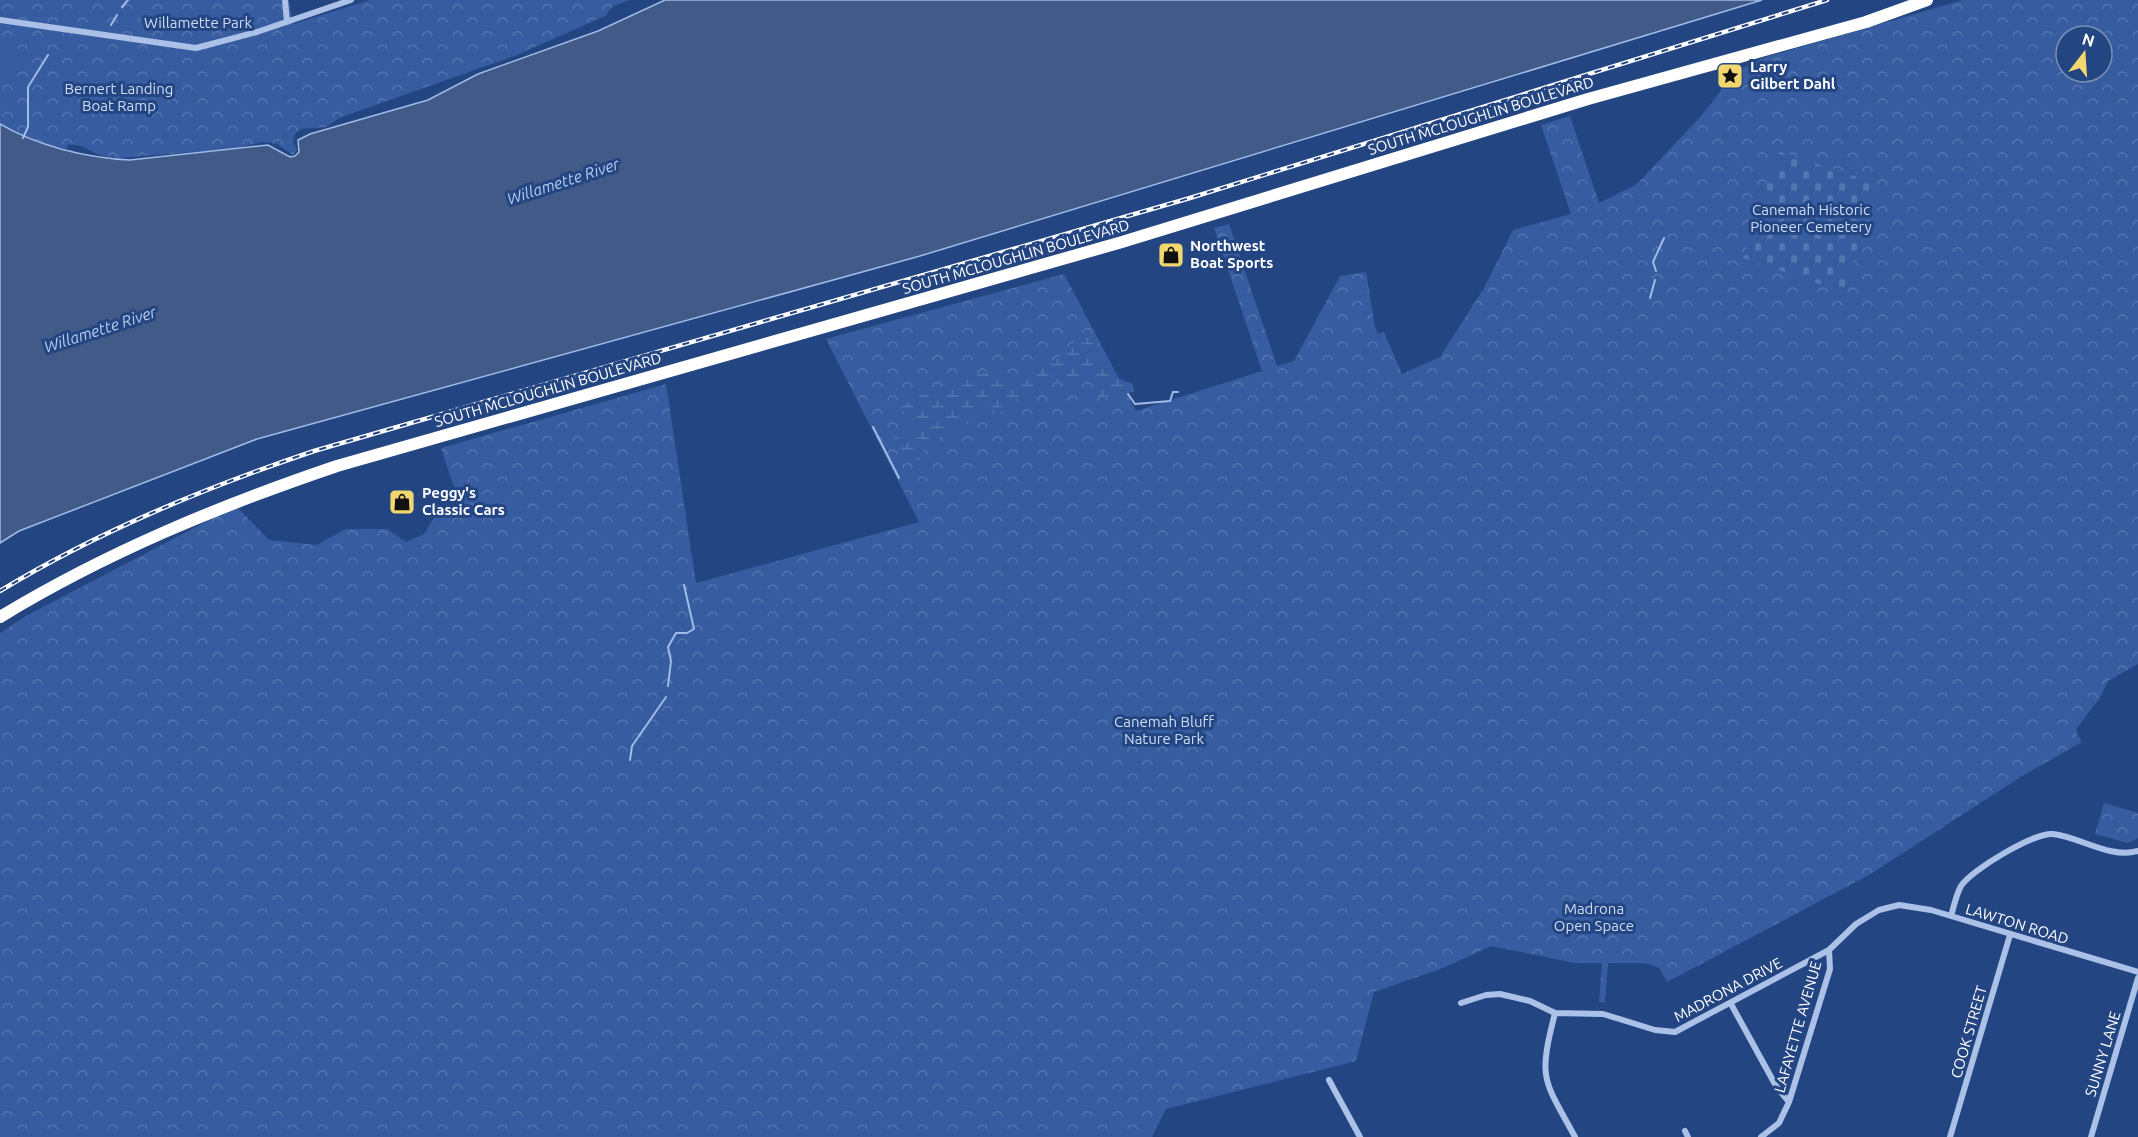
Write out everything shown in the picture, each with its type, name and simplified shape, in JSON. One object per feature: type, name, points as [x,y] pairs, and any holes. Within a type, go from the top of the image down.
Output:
[{"type":"highway","name":"SOUTH MCLOUGHLIN BOULEVARD","points":[[0,617],[117,552],[243,498],[338,466],[1122,242],[1588,99],[1857,25],[1927,0]]},
{"type":"street","points":[[285,0],[287,22]]},
{"type":"street","points":[[0,20],[196,48],[216,44],[351,0]]},
{"type":"street","points":[[1951,916],[1958,893],[1967,879],[2042,834],[2061,835],[2119,853],[2138,851]]},
{"type":"street","name":"LAWTON ROAD","points":[[1888,907],[1911,906],[1951,916],[2138,972]]},
{"type":"street","name":"LAFAYETTE AVENUE","points":[[1761,1137],[1779,1123],[1789,1102],[1830,969],[1829,950],[1868,916],[1888,907]]},
{"type":"street","name":"COOK STREET","points":[[1950,1137],[2010,935]]},
{"type":"street","name":"MADRONA DRIVE","points":[[1461,1003],[1500,994],[1530,1001],[1555,1013],[1603,1014],[1655,1030],[1675,1032],[1731,1005],[1829,950]]},
{"type":"street","name":"SUNNY LANE","points":[[2091,1137],[2138,978]]},
{"type":"street","points":[[1731,1005],[1776,1086],[1789,1102]]},
{"type":"street","points":[[1555,1013],[1544,1058],[1544,1071],[1546,1083],[1575,1137]]},
{"type":"street","points":[[1329,1080],[1360,1137]]},
{"type":"green space","points":[[0,0],[289,0],[293,24],[370,0],[630,0],[613,6],[605,16],[517,55],[339,118],[326,127],[301,129],[295,134],[293,141],[297,150],[293,155],[277,144],[263,142],[231,149],[119,158],[99,155],[81,146],[68,144],[67,149],[23,138],[0,124]]},
{"type":"green space","name":"Canemah Bluff Nature Park","points":[[1963,0],[2138,0],[2138,664],[2108,681],[2100,698],[2077,728],[2076,732],[2082,742],[2022,776],[1869,875],[1667,982],[1659,968],[1645,963],[1608,963],[1605,1003],[1599,1002],[1602,963],[1575,963],[1491,946],[1443,968],[1374,992],[1356,1061],[1166,1109],[1152,1137],[0,1137],[0,633],[24,617],[236,506],[269,540],[317,545],[345,529],[387,529],[406,542],[424,534],[435,516],[459,502],[441,448],[666,384],[696,583],[919,522],[826,339],[1064,274],[1136,411],[1262,371],[1214,228],[1229,224],[1277,366],[1294,361],[1340,276],[1366,272],[1375,327],[1378,334],[1384,332],[1402,374],[1440,357],[1484,288],[1513,230],[1571,214],[1541,125],[1570,116],[1599,203],[1637,184],[1702,115],[1735,72],[1763,58]]},
{"type":"green space","points":[[0,54],[16,56],[13,74],[0,72]]},
{"type":"green space","name":"Canemah Historic Pioneer Cemetery","points":[[1778,151],[1878,184],[1843,292],[1743,258]]},
{"type":"green space","points":[[1079,337],[1089,338],[1094,343],[1094,351],[1106,367],[1120,379],[1133,384],[1134,391],[1108,398],[1098,396],[1088,380],[1082,377],[1060,381],[1003,405],[1000,416],[989,403],[978,409],[976,418],[970,423],[958,426],[925,447],[918,461],[904,460],[892,434],[910,433],[918,424],[897,407],[974,375],[995,373],[1018,380],[1025,379],[1030,369],[1056,360]]},
{"type":"green space","points":[[2104,803],[2138,813],[2138,838],[2128,843],[2095,834]]},
{"type":"water","name":"Willamette River","points":[[665,0],[1762,0],[920,256],[257,439],[19,531],[0,543],[0,124],[46,145],[80,154],[114,159],[130,160],[268,145],[290,157],[299,152],[298,140],[310,134],[428,100],[478,74],[598,31]]},
{"type":"waterway","points":[[122,7],[128,0]]},
{"type":"waterway","points":[[111,25],[117,15]]},
{"type":"waterway","points":[[23,138],[28,127],[28,87],[48,55]]},
{"type":"waterway","points":[[1656,271],[1653,262],[1664,238]]},
{"type":"waterway","points":[[1650,298],[1655,280]]},
{"type":"waterway","points":[[1128,394],[1135,404],[1170,401],[1173,392],[1178,392]]},
{"type":"waterway","points":[[873,427],[899,478]]},
{"type":"waterway","points":[[668,686],[671,661],[668,647],[676,633],[687,633],[694,629],[684,585]]},
{"type":"waterway","points":[[630,760],[632,746],[666,697]]},
{"type":"railway","points":[[0,591],[37,569],[153,512],[314,451],[1190,198],[1827,0]]},
{"type":"place","name":"Larry Gilbert Dahl","points":[[1730,76]]},
{"type":"place","name":"Northwest Boat Sports","points":[[1171,255]]},
{"type":"place","name":"Peggy's Classic Cars","points":[[402,502]]},
{"type":"park label","name":"Willamette Park","points":[[198,23]]},
{"type":"park label","name":"Bernert Landing Boat Ramp","points":[[119,98]]},
{"type":"park label","name":"Madrona Open Space","points":[[1594,918]]}]
